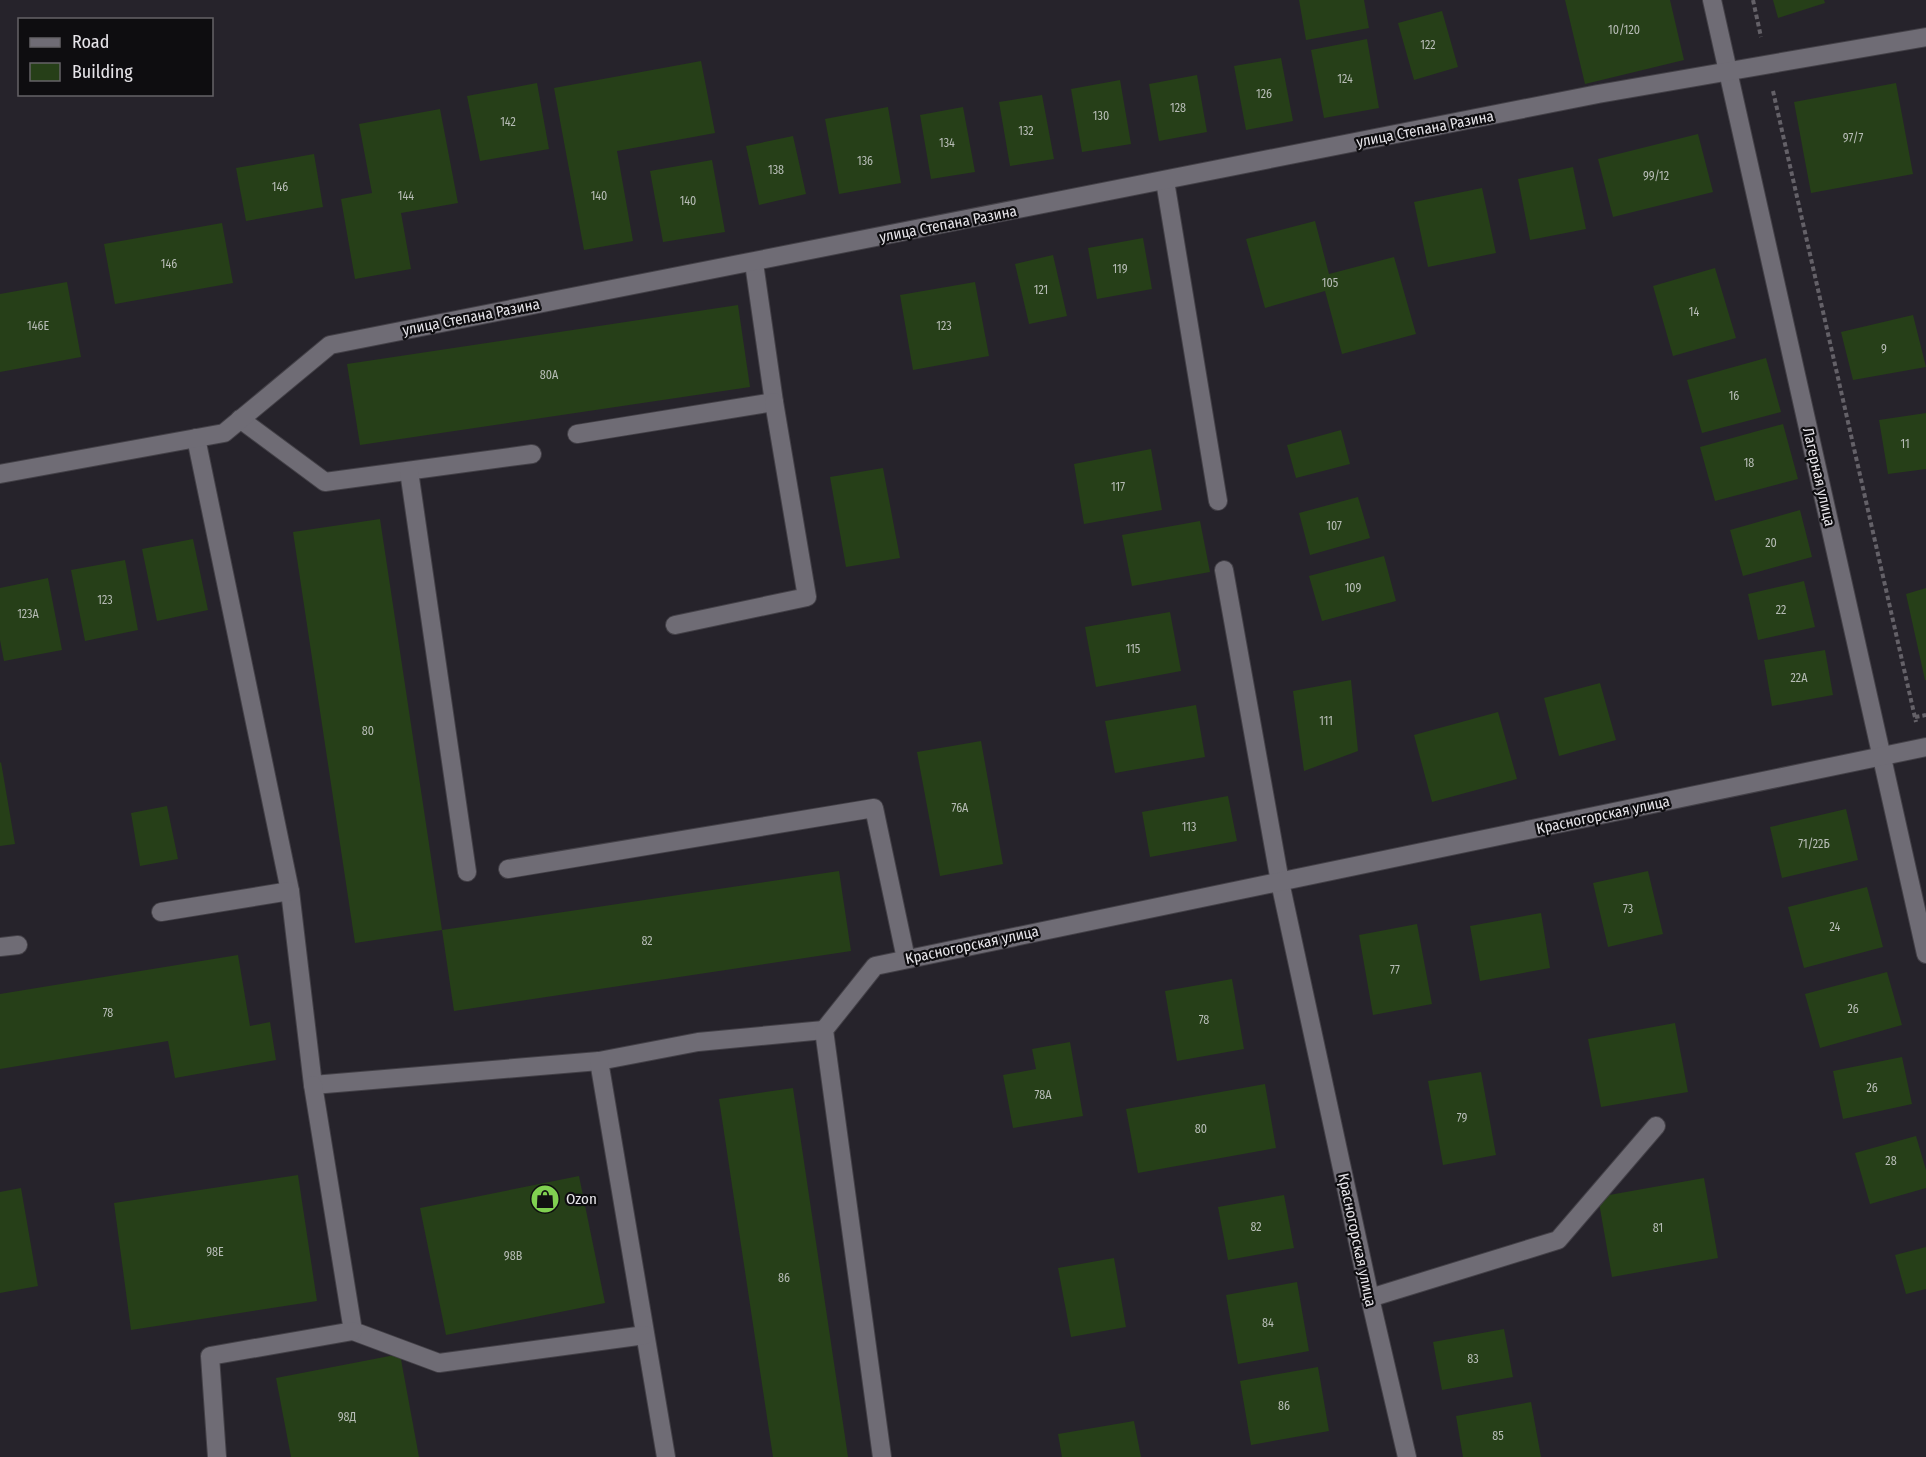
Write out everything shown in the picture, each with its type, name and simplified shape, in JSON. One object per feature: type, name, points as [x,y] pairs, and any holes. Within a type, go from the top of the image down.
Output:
[{"type":"street","name":"Лагерная улица","points":[[1712,0],[1880,758],[1926,954]]},
{"type":"street","name":"улица Степана Разина","points":[[0,474],[224,432],[330,345],[754,263],[1598,94],[1926,37]]},
{"type":"street","points":[[1165,181],[1218,501]]},
{"type":"street","points":[[675,625],[807,597],[774,402],[754,263]]},
{"type":"street","points":[[577,434],[774,402]]},
{"type":"street","points":[[240,419],[325,482],[532,454]]},
{"type":"street","points":[[196,438],[290,891],[313,1085],[353,1331]]},
{"type":"street","points":[[409,471],[467,872]]},
{"type":"street","points":[[1224,570],[1280,882]]},
{"type":"street","name":"Красногорская улица","points":[[824,1030],[875,966],[1924,747]]},
{"type":"street","points":[[508,869],[874,807],[906,959]]},
{"type":"street","name":"Красногорская улица","points":[[1280,882],[1370,1298],[1407,1457]]},
{"type":"street","points":[[161,912],[290,891]]},
{"type":"street","points":[[313,1085],[599,1061],[698,1042],[824,1030],[882,1457]]},
{"type":"street","points":[[599,1061],[666,1457]]},
{"type":"street","points":[[1370,1298],[1558,1240],[1656,1126]]},
{"type":"street","points":[[217,1457],[210,1356],[353,1331],[439,1363],[645,1335]]},
{"type":"path","points":[[1753,0],[1924,747]]},
{"type":"building","points":[[1299,0],[1364,0],[1369,28],[1306,40]]},
{"type":"building","points":[[1565,0],[1670,0],[1684,60],[1585,84]]},
{"type":"building","points":[[1773,0],[1824,0],[1825,3],[1778,18]]},
{"type":"building","points":[[1442,11],[1458,67],[1414,80],[1398,23]]},
{"type":"building","points":[[1367,39],[1379,108],[1324,118],[1311,50]]},
{"type":"building","points":[[1281,58],[1293,121],[1246,130],[1234,66]]},
{"type":"building","points":[[701,61],[715,133],[617,151],[633,241],[584,250],[554,88]]},
{"type":"building","points":[[1197,75],[1207,132],[1159,141],[1149,84]]},
{"type":"building","points":[[1120,80],[1131,144],[1082,152],[1071,89]]},
{"type":"building","points":[[537,83],[549,149],[480,161],[467,96]]},
{"type":"building","points":[[1896,83],[1913,174],[1811,193],[1794,102]]},
{"type":"building","points":[[1042,95],[1054,159],[1010,166],[999,102]]},
{"type":"building","points":[[888,107],[901,183],[839,194],[825,119]]},
{"type":"building","points":[[963,107],[975,172],[931,179],[920,115]]},
{"type":"building","points":[[440,109],[458,203],[401,213],[411,269],[355,279],[341,199],[372,193],[359,124]]},
{"type":"building","points":[[1698,134],[1713,192],[1613,217],[1598,159]]},
{"type":"building","points":[[793,136],[806,194],[759,205],[746,146]]},
{"type":"building","points":[[314,154],[323,207],[246,221],[236,168]]},
{"type":"building","points":[[712,160],[725,232],[663,242],[650,171]]},
{"type":"building","points":[[1573,167],[1586,229],[1530,240],[1518,179]]},
{"type":"building","points":[[1482,188],[1496,253],[1428,267],[1414,202]]},
{"type":"building","points":[[1315,221],[1329,274],[1394,257],[1416,334],[1342,354],[1325,291],[1265,308],[1246,239]]},
{"type":"building","points":[[222,223],[233,283],[115,304],[104,244]]},
{"type":"building","points":[[1143,238],[1152,289],[1097,299],[1088,248]]},
{"type":"building","points":[[1053,255],[1067,316],[1029,324],[1015,264]]},
{"type":"building","points":[[1715,268],[1736,338],[1673,356],[1653,286]]},
{"type":"building","points":[[67,282],[81,357],[0,372],[0,294]]},
{"type":"building","points":[[975,282],[989,356],[913,370],[900,295]]},
{"type":"building","points":[[738,305],[750,387],[360,445],[347,364]]},
{"type":"building","points":[[1913,315],[1926,367],[1853,380],[1841,332]]},
{"type":"building","points":[[1766,358],[1781,412],[1702,433],[1687,380]]},
{"type":"building","points":[[1926,413],[1926,469],[1888,474],[1879,420]]},
{"type":"building","points":[[1783,424],[1798,479],[1715,501],[1700,447]]},
{"type":"building","points":[[1341,430],[1350,464],[1296,478],[1287,445]]},
{"type":"building","points":[[1151,449],[1162,510],[1084,524],[1074,464]]},
{"type":"building","points":[[883,468],[900,558],[846,567],[830,477]]},
{"type":"building","points":[[1358,497],[1370,538],[1310,555],[1299,513]]},
{"type":"building","points":[[1800,510],[1812,557],[1743,576],[1730,530]]},
{"type":"building","points":[[380,519],[442,930],[355,943],[293,532]]},
{"type":"building","points":[[1200,521],[1210,572],[1132,586],[1122,535]]},
{"type":"building","points":[[193,539],[208,610],[157,621],[142,549]]},
{"type":"building","points":[[1384,556],[1396,601],[1322,621],[1309,576]]},
{"type":"building","points":[[125,560],[138,630],[85,641],[71,570]]},
{"type":"building","points":[[48,578],[62,650],[4,661],[0,640],[0,588]]},
{"type":"building","points":[[1804,581],[1815,627],[1758,640],[1748,594]]},
{"type":"building","points":[[1926,588],[1926,680],[1925,680],[1906,594]]},
{"type":"building","points":[[1170,612],[1181,671],[1096,687],[1085,627]]},
{"type":"building","points":[[1825,650],[1833,695],[1772,706],[1764,660]]},
{"type":"building","points":[[1351,680],[1358,751],[1304,771],[1293,691]]},
{"type":"building","points":[[1600,683],[1616,740],[1559,756],[1544,698]]},
{"type":"building","points":[[1196,705],[1205,757],[1115,773],[1105,721]]},
{"type":"building","points":[[1498,712],[1517,779],[1432,802],[1414,735]]},
{"type":"building","points":[[981,741],[1003,864],[940,876],[917,752]]},
{"type":"building","points":[[0,763],[15,844],[0,846]]},
{"type":"building","points":[[1228,796],[1237,841],[1150,857],[1142,812]]},
{"type":"building","points":[[167,806],[178,859],[140,866],[131,813]]},
{"type":"building","points":[[1846,809],[1858,860],[1782,878],[1770,827]]},
{"type":"building","points":[[839,871],[851,951],[454,1011],[442,930]]},
{"type":"building","points":[[1648,871],[1663,934],[1608,947],[1593,883]]},
{"type":"building","points":[[1867,887],[1883,947],[1804,968],[1788,907]]},
{"type":"building","points":[[1541,913],[1550,968],[1480,981],[1470,926]]},
{"type":"building","points":[[1417,924],[1432,1004],[1373,1015],[1359,935]]},
{"type":"building","points":[[238,955],[250,1026],[270,1022],[276,1060],[175,1078],[168,1041],[0,1069],[0,994]]},
{"type":"building","points":[[1887,972],[1902,1025],[1820,1048],[1805,994]]},
{"type":"building","points":[[1232,979],[1244,1049],[1177,1061],[1165,991]]},
{"type":"building","points":[[1675,1023],[1688,1092],[1601,1107],[1588,1039]]},
{"type":"building","points":[[1070,1042],[1083,1116],[1013,1128],[1003,1075],[1036,1069],[1032,1049]]},
{"type":"building","points":[[1902,1057],[1912,1104],[1843,1119],[1833,1071]]},
{"type":"building","points":[[1481,1072],[1496,1155],[1443,1165],[1428,1081]]},
{"type":"building","points":[[1265,1084],[1276,1148],[1138,1173],[1126,1109]]},
{"type":"building","points":[[793,1088],[848,1457],[773,1457],[719,1099]]},
{"type":"building","points":[[1916,1136],[1926,1170],[1926,1188],[1870,1204],[1855,1153]]},
{"type":"building","points":[[298,1175],[317,1301],[131,1330],[114,1203]]},
{"type":"building","points":[[579,1176],[605,1303],[446,1335],[420,1208]]},
{"type":"building","points":[[1704,1178],[1718,1258],[1612,1277],[1598,1197]]},
{"type":"building","points":[[21,1188],[38,1286],[0,1293],[0,1192]]},
{"type":"building","points":[[1284,1195],[1294,1248],[1228,1260],[1218,1207]]},
{"type":"building","points":[[1926,1247],[1926,1289],[1906,1294],[1895,1255]]},
{"type":"building","points":[[1114,1258],[1126,1327],[1071,1337],[1058,1268]]},
{"type":"building","points":[[1297,1282],[1309,1351],[1238,1364],[1226,1295]]},
{"type":"building","points":[[1504,1329],[1513,1377],[1442,1390],[1433,1342]]},
{"type":"building","points":[[400,1354],[419,1457],[291,1457],[276,1378]]},
{"type":"building","points":[[1318,1367],[1329,1431],[1251,1445],[1240,1381]]},
{"type":"building","points":[[1531,1402],[1541,1457],[1463,1457],[1456,1416]]},
{"type":"building","points":[[1134,1421],[1141,1457],[1062,1457],[1058,1434]]},
{"type":"place","name":"Ozon","points":[[545,1199]]}]
